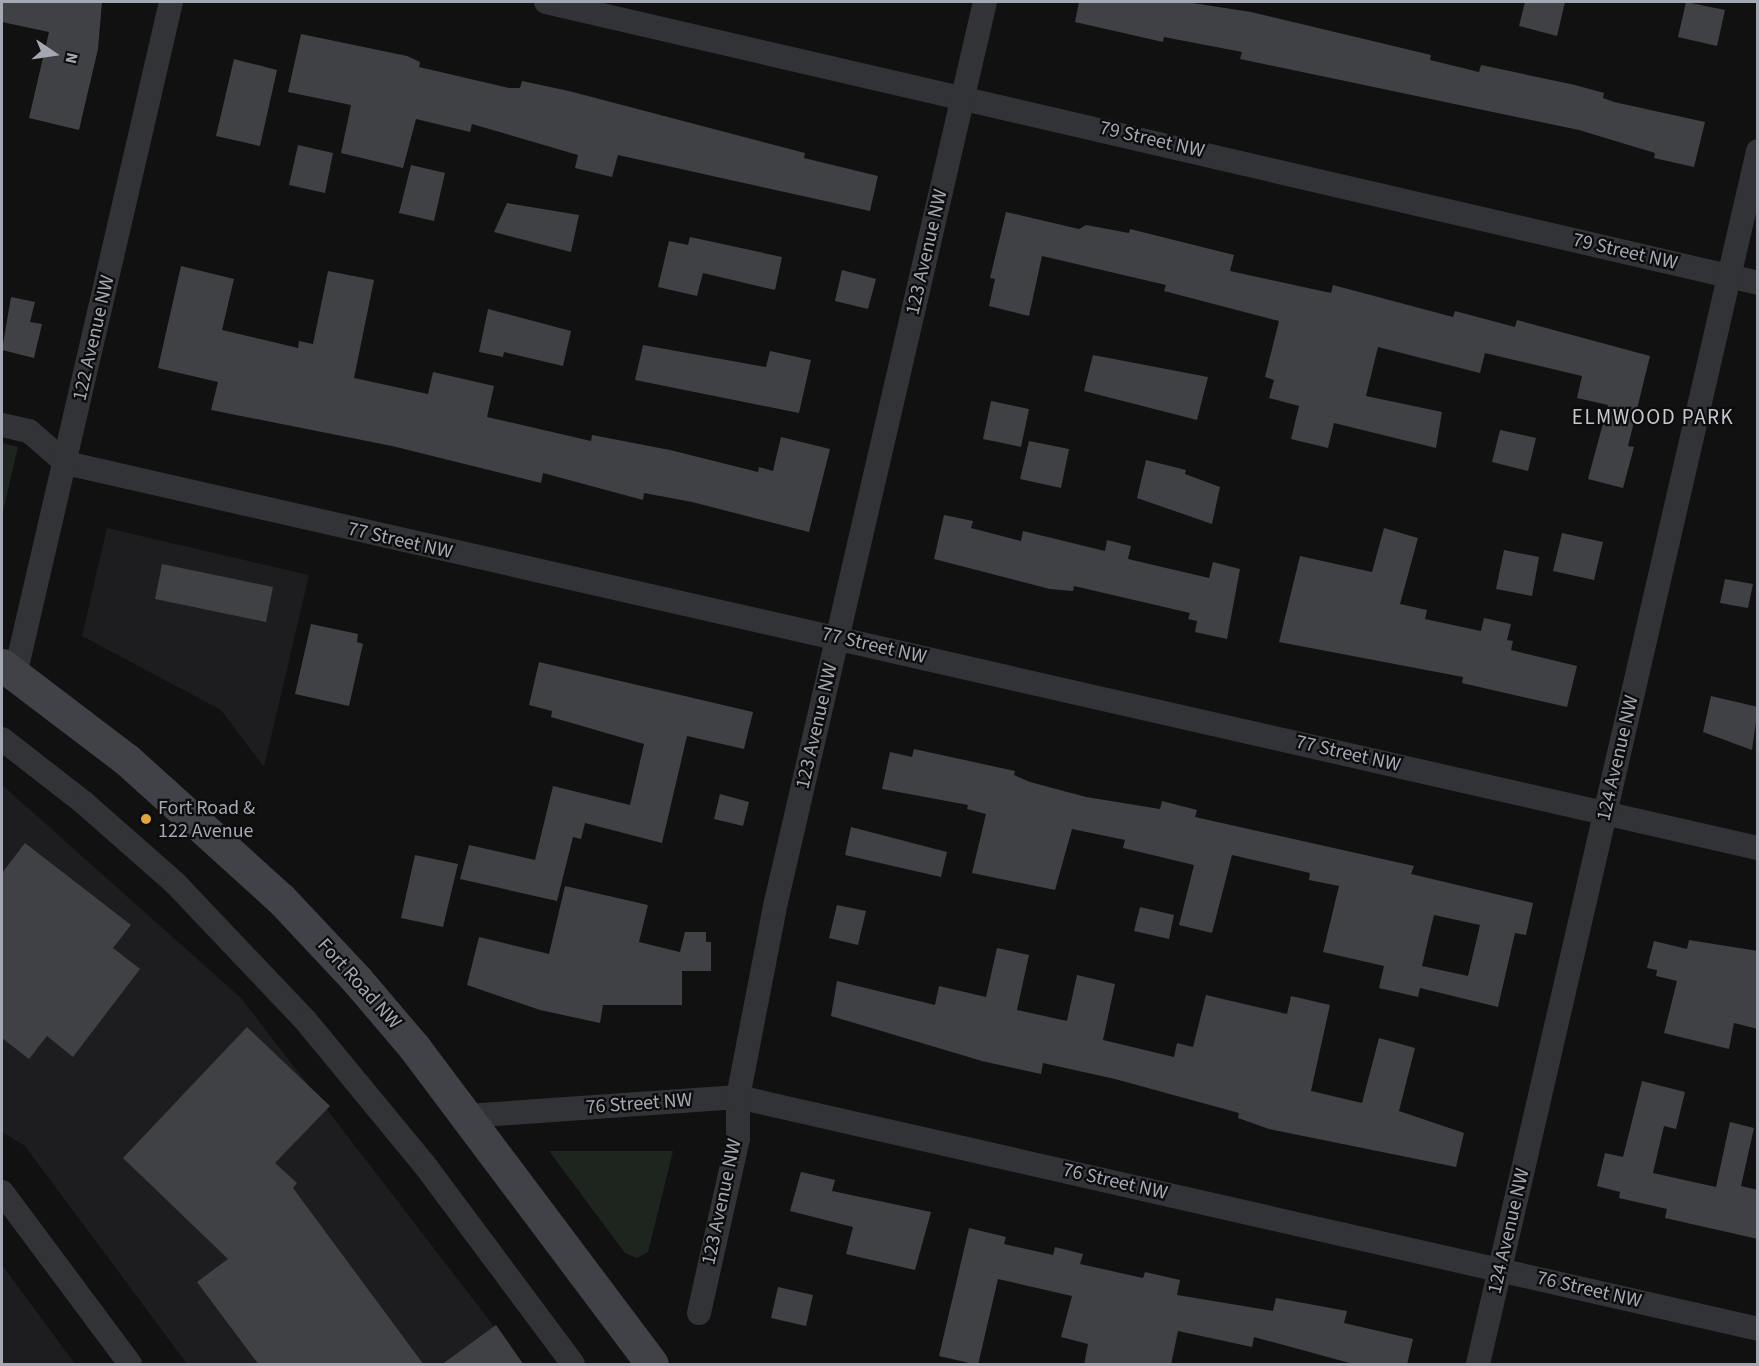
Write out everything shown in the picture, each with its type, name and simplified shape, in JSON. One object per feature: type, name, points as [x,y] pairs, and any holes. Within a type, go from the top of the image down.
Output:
[{"type":"street","name":"122 Avenue NW","points":[[8,670],[66,463],[171,2]]},
{"type":"street","name":"79 Street NW","points":[[546,2],[963,96],[1758,283]]},
{"type":"street","name":"123 Avenue NW","points":[[699,1313],[738,1138],[738,1097],[776,902],[985,2]]},
{"type":"street","name":"124 Avenue NW","points":[[1478,1365],[1758,151]]},
{"type":"street","name":"77 Street NW","points":[[2,425],[29,431],[66,463],[543,575],[838,637],[1758,848]]},
{"type":"street","name":"Fort Road NW","points":[[8,670],[126,759],[281,899],[364,989],[467,1116],[652,1365]]},
{"type":"street","points":[[2,739],[83,802],[175,883],[306,1021],[424,1164],[573,1365]]},
{"type":"street","name":"76 Street NW","points":[[467,1116],[738,1097],[1758,1329]]},
{"type":"street","points":[[2,1192],[130,1365]]},
{"type":"shaded area","points":[[2,443],[18,447],[2,516]]},
{"type":"shaded area","points":[[107,528],[309,575],[264,767],[221,710],[82,636]]},
{"type":"shaded area","points":[[2,785],[241,998],[523,1364],[187,1364],[25,1146],[2,1132]]},
{"type":"shaded area","points":[[549,1151],[673,1151],[648,1252],[637,1258],[625,1253]]},
{"type":"shaded area","points":[[2,1265],[75,1364],[2,1364]]},
{"type":"building","points":[[2,2],[102,2],[98,49],[79,130],[29,118],[49,32],[2,22]]},
{"type":"building","points":[[1079,2],[1186,2],[1251,12],[1431,55],[1430,60],[1479,72],[1481,65],[1575,85],[1604,93],[1603,98],[1614,102],[1705,122],[1694,167],[1654,158],[1655,153],[1579,130],[1240,59],[1242,52],[1164,37],[1163,42],[1075,22]]},
{"type":"building","points":[[1525,2],[1565,2],[1557,36],[1519,26]]},
{"type":"building","points":[[1686,2],[1725,10],[1717,46],[1678,37]]},
{"type":"building","points":[[301,34],[407,56],[420,62],[419,67],[509,88],[520,88],[522,81],[569,91],[805,153],[804,158],[878,176],[870,211],[618,155],[612,177],[575,168],[578,155],[472,124],[470,132],[416,119],[403,168],[341,153],[351,105],[288,92]]},
{"type":"building","points":[[234,59],[277,70],[260,146],[216,136]]},
{"type":"building","points":[[298,145],[333,153],[325,193],[289,185]]},
{"type":"building","points":[[411,165],[445,173],[434,221],[399,213]]},
{"type":"building","points":[[507,203],[579,215],[571,252],[494,232]]},
{"type":"building","points":[[1006,212],[1079,229],[1086,225],[1129,233],[1130,229],[1234,255],[1230,271],[1331,293],[1333,285],[1453,317],[1455,311],[1515,327],[1517,320],[1650,356],[1628,446],[1634,447],[1623,488],[1588,479],[1608,405],[1577,398],[1582,376],[1485,353],[1480,373],[1378,347],[1366,396],[1442,412],[1436,448],[1334,423],[1328,448],[1291,439],[1299,406],[1269,398],[1274,380],[1265,377],[1279,321],[1164,291],[1166,285],[1042,256],[1029,316],[989,306],[995,279],[990,278]]},
{"type":"building","points":[[690,237],[782,257],[775,290],[703,273],[697,296],[658,287],[669,241],[688,245]]},
{"type":"building","points":[[181,266],[234,279],[222,330],[298,348],[299,341],[313,344],[328,271],[374,280],[354,378],[428,394],[433,372],[494,386],[487,417],[591,441],[592,435],[670,450],[758,472],[759,467],[773,471],[781,437],[830,449],[809,532],[692,502],[644,493],[643,500],[543,473],[541,483],[392,446],[211,410],[218,382],[158,368]]},
{"type":"building","points":[[842,270],[876,279],[868,309],[835,301]]},
{"type":"building","points":[[11,297],[35,302],[30,322],[42,324],[34,358],[2,350]]},
{"type":"building","points":[[488,309],[571,331],[563,366],[504,352],[503,357],[479,352]]},
{"type":"building","points":[[643,345],[766,367],[770,351],[811,360],[799,413],[635,380]]},
{"type":"building","points":[[1093,355],[1208,377],[1197,420],[1084,391]]},
{"type":"building","points":[[991,401],[1029,409],[1021,447],[983,439]]},
{"type":"building","points":[[1500,430],[1536,438],[1528,471],[1492,462]]},
{"type":"building","points":[[1029,441],[1069,449],[1061,488],[1020,479]]},
{"type":"building","points":[[1146,460],[1186,470],[1185,474],[1220,487],[1212,524],[1137,498]]},
{"type":"building","points":[[944,515],[973,521],[971,528],[1021,541],[1023,531],[1105,551],[1107,540],[1131,546],[1128,559],[1209,578],[1213,562],[1240,569],[1227,639],[1195,632],[1197,621],[1188,619],[1190,613],[1074,586],[1073,591],[1050,589],[934,559]]},
{"type":"building","points":[[1384,528],[1418,538],[1400,604],[1427,610],[1425,619],[1481,631],[1484,618],[1511,624],[1507,640],[1513,641],[1511,650],[1577,666],[1567,707],[1462,683],[1463,677],[1279,642],[1300,556],[1372,572]]},
{"type":"building","points":[[1562,533],[1603,542],[1594,580],[1553,571]]},
{"type":"building","points":[[1504,550],[1539,557],[1532,596],[1496,589]]},
{"type":"building","points":[[162,564],[273,587],[266,622],[155,599]]},
{"type":"building","points":[[1725,579],[1753,584],[1748,608],[1720,603]]},
{"type":"building","points":[[311,624],[358,634],[357,642],[363,644],[349,706],[295,694]]},
{"type":"building","points":[[539,662],[753,712],[744,749],[687,736],[662,843],[585,823],[581,839],[573,837],[557,901],[460,879],[469,845],[535,860],[553,786],[630,805],[644,744],[551,717],[552,711],[529,705]]},
{"type":"building","points":[[1711,696],[1758,707],[1752,750],[1703,732]]},
{"type":"building","points":[[914,749],[1015,771],[1014,775],[1030,782],[1086,797],[1160,809],[1162,801],[1197,810],[1195,817],[1414,866],[1411,874],[1533,903],[1526,935],[1515,933],[1498,1007],[1420,988],[1418,997],[1379,988],[1384,966],[1323,952],[1339,886],[1309,880],[1310,873],[1232,855],[1212,933],[1179,925],[1194,865],[1123,848],[1125,840],[1072,829],[1055,890],[972,873],[986,814],[967,809],[968,805],[882,789],[890,752],[912,757]],"holes":[[[1434,915],[1480,925],[1468,976],[1422,966]]]},
{"type":"building","points":[[720,794],[749,802],[743,826],[714,819]]},
{"type":"building","points":[[851,827],[947,852],[941,877],[845,855]]},
{"type":"building","points":[[25,843],[131,925],[113,948],[140,969],[73,1057],[47,1036],[29,1059],[2,1038],[2,873]]},
{"type":"building","points":[[415,855],[458,864],[443,927],[401,918]]},
{"type":"building","points":[[565,886],[648,905],[639,942],[680,952],[685,932],[706,932],[706,942],[711,942],[711,971],[682,971],[682,1005],[603,1005],[600,1023],[540,1010],[467,985],[479,937],[549,954]]},
{"type":"building","points":[[837,905],[866,911],[858,945],[829,938]]},
{"type":"building","points":[[1140,907],[1174,915],[1169,939],[1134,931]]},
{"type":"building","points":[[1689,940],[1758,951],[1758,1029],[1734,1023],[1729,1049],[1664,1033],[1677,981],[1656,976],[1657,970],[1647,968],[1654,941],[1687,949]]},
{"type":"building","points":[[997,948],[1029,955],[1017,1010],[1067,1021],[1077,975],[1115,984],[1103,1040],[1174,1057],[1177,1043],[1193,1047],[1206,995],[1287,1014],[1291,996],[1330,1005],[1311,1091],[1362,1103],[1379,1038],[1415,1048],[1399,1111],[1464,1133],[1456,1167],[1269,1129],[1238,1118],[1239,1113],[1115,1079],[1043,1063],[1041,1074],[982,1061],[831,1016],[837,981],[935,1005],[939,986],[986,997]]},
{"type":"building","points":[[247,1027],[330,1106],[275,1163],[297,1183],[293,1188],[424,1365],[259,1365],[197,1282],[228,1259],[123,1158]]},
{"type":"building","points":[[1642,1081],[1685,1092],[1676,1129],[1664,1126],[1653,1173],[1716,1187],[1730,1122],[1754,1128],[1741,1186],[1758,1190],[1758,1239],[1665,1218],[1667,1209],[1619,1198],[1620,1192],[1597,1186],[1605,1153],[1623,1157]]},
{"type":"building","points":[[801,1172],[835,1180],[832,1191],[931,1212],[915,1270],[846,1254],[853,1227],[790,1211]]},
{"type":"building","points":[[969,1228],[1006,1237],[1004,1244],[1053,1255],[1055,1247],[1083,1254],[1080,1264],[1143,1278],[1145,1272],[1180,1280],[1177,1295],[1273,1311],[1276,1298],[1347,1311],[1344,1323],[1413,1339],[1407,1365],[1357,1365],[1254,1337],[1252,1347],[1178,1331],[1171,1365],[1084,1365],[1088,1344],[1061,1337],[1072,1296],[998,1279],[978,1365],[939,1356]]},
{"type":"building","points":[[778,1287],[813,1295],[806,1326],[771,1318]]},
{"type":"building","points":[[496,1325],[524,1365],[441,1365]]},
{"type":"place","name":"Fort Road & 122 Avenue","points":[[146,819]]},
{"type":"district","name":"ELMWOOD PARK","points":[[1653,417]]}]
